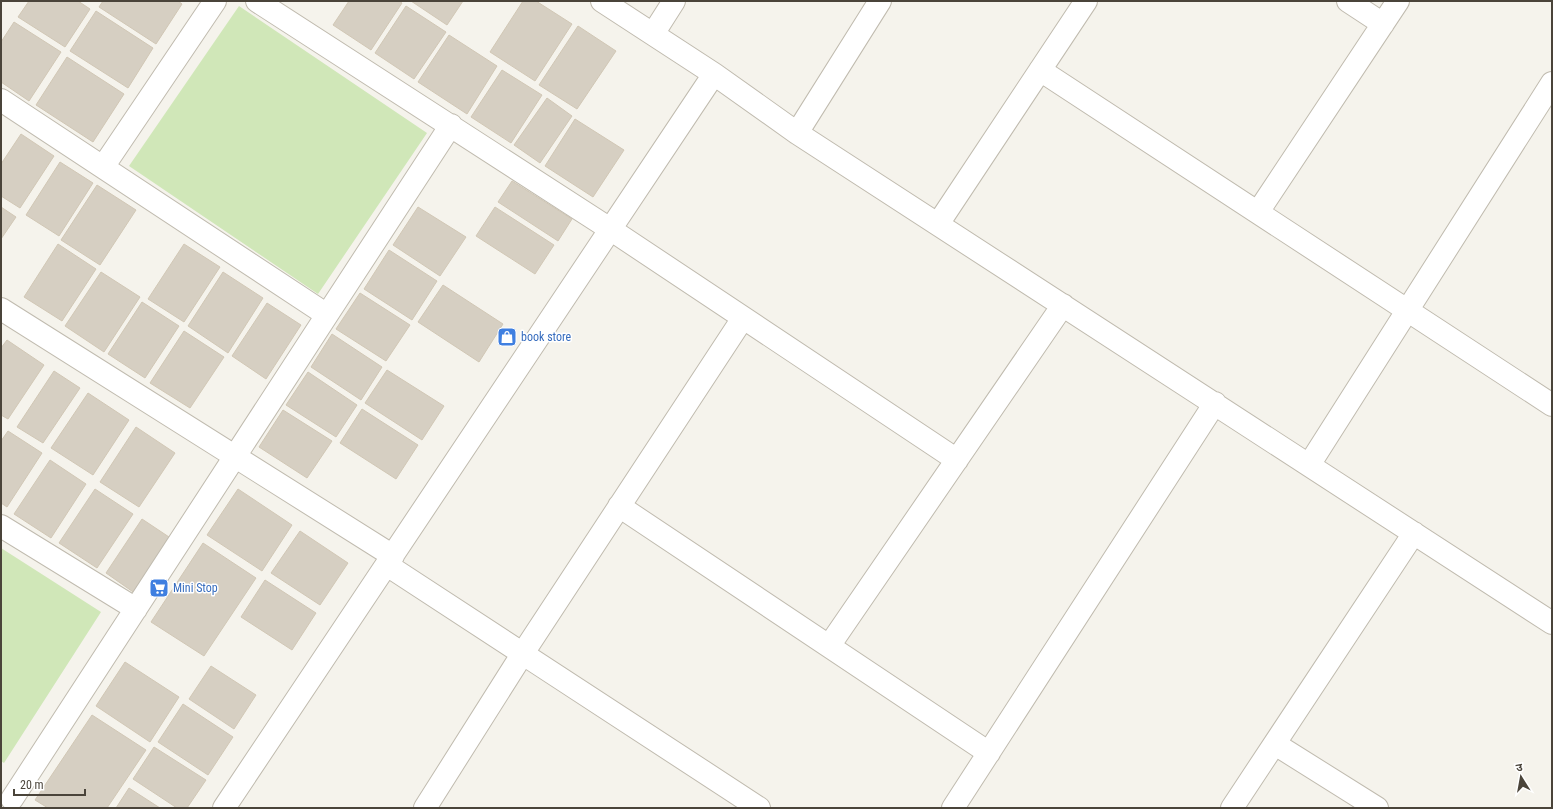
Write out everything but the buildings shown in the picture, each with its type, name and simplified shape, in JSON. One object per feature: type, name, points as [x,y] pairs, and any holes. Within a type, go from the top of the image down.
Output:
[{"type":"street","points":[[103,167],[215,1]]},
{"type":"street","points":[[257,1],[610,229],[957,460]]},
{"type":"street","points":[[602,1],[714,74],[797,133],[1552,623]]},
{"type":"street","points":[[653,34],[674,1]]},
{"type":"street","points":[[797,133],[880,1]]},
{"type":"street","points":[[938,224],[1086,1]]},
{"type":"street","points":[[1348,1],[1383,24]]},
{"type":"street","points":[[1258,212],[1398,1]]},
{"type":"street","points":[[1040,70],[1552,405]]},
{"type":"street","points":[[224,808],[714,74]]},
{"type":"street","points":[[1309,465],[1552,83]]},
{"type":"street","points":[[1,100],[327,315]]},
{"type":"street","points":[[13,799],[451,126]]},
{"type":"street","points":[[829,646],[1063,305]]},
{"type":"street","points":[[1,309],[235,456],[390,560],[523,653],[759,808]]},
{"type":"street","points":[[426,808],[523,653],[743,318]]},
{"type":"street","points":[[959,806],[989,753],[1215,403]]},
{"type":"street","points":[[619,506],[989,753]]},
{"type":"street","points":[[1,526],[136,609]]},
{"type":"street","points":[[1232,808],[1414,533]]},
{"type":"street","points":[[1275,744],[1377,808]]},
{"type":"green space","points":[[239,6],[427,133],[318,294],[129,166]]},
{"type":"green space","points":[[1,548],[101,612],[4,763],[1,761]]},
{"type":"place","name":"book store","points":[[507,337]]},
{"type":"place","name":"Mini Stop","points":[[159,588]]}]
